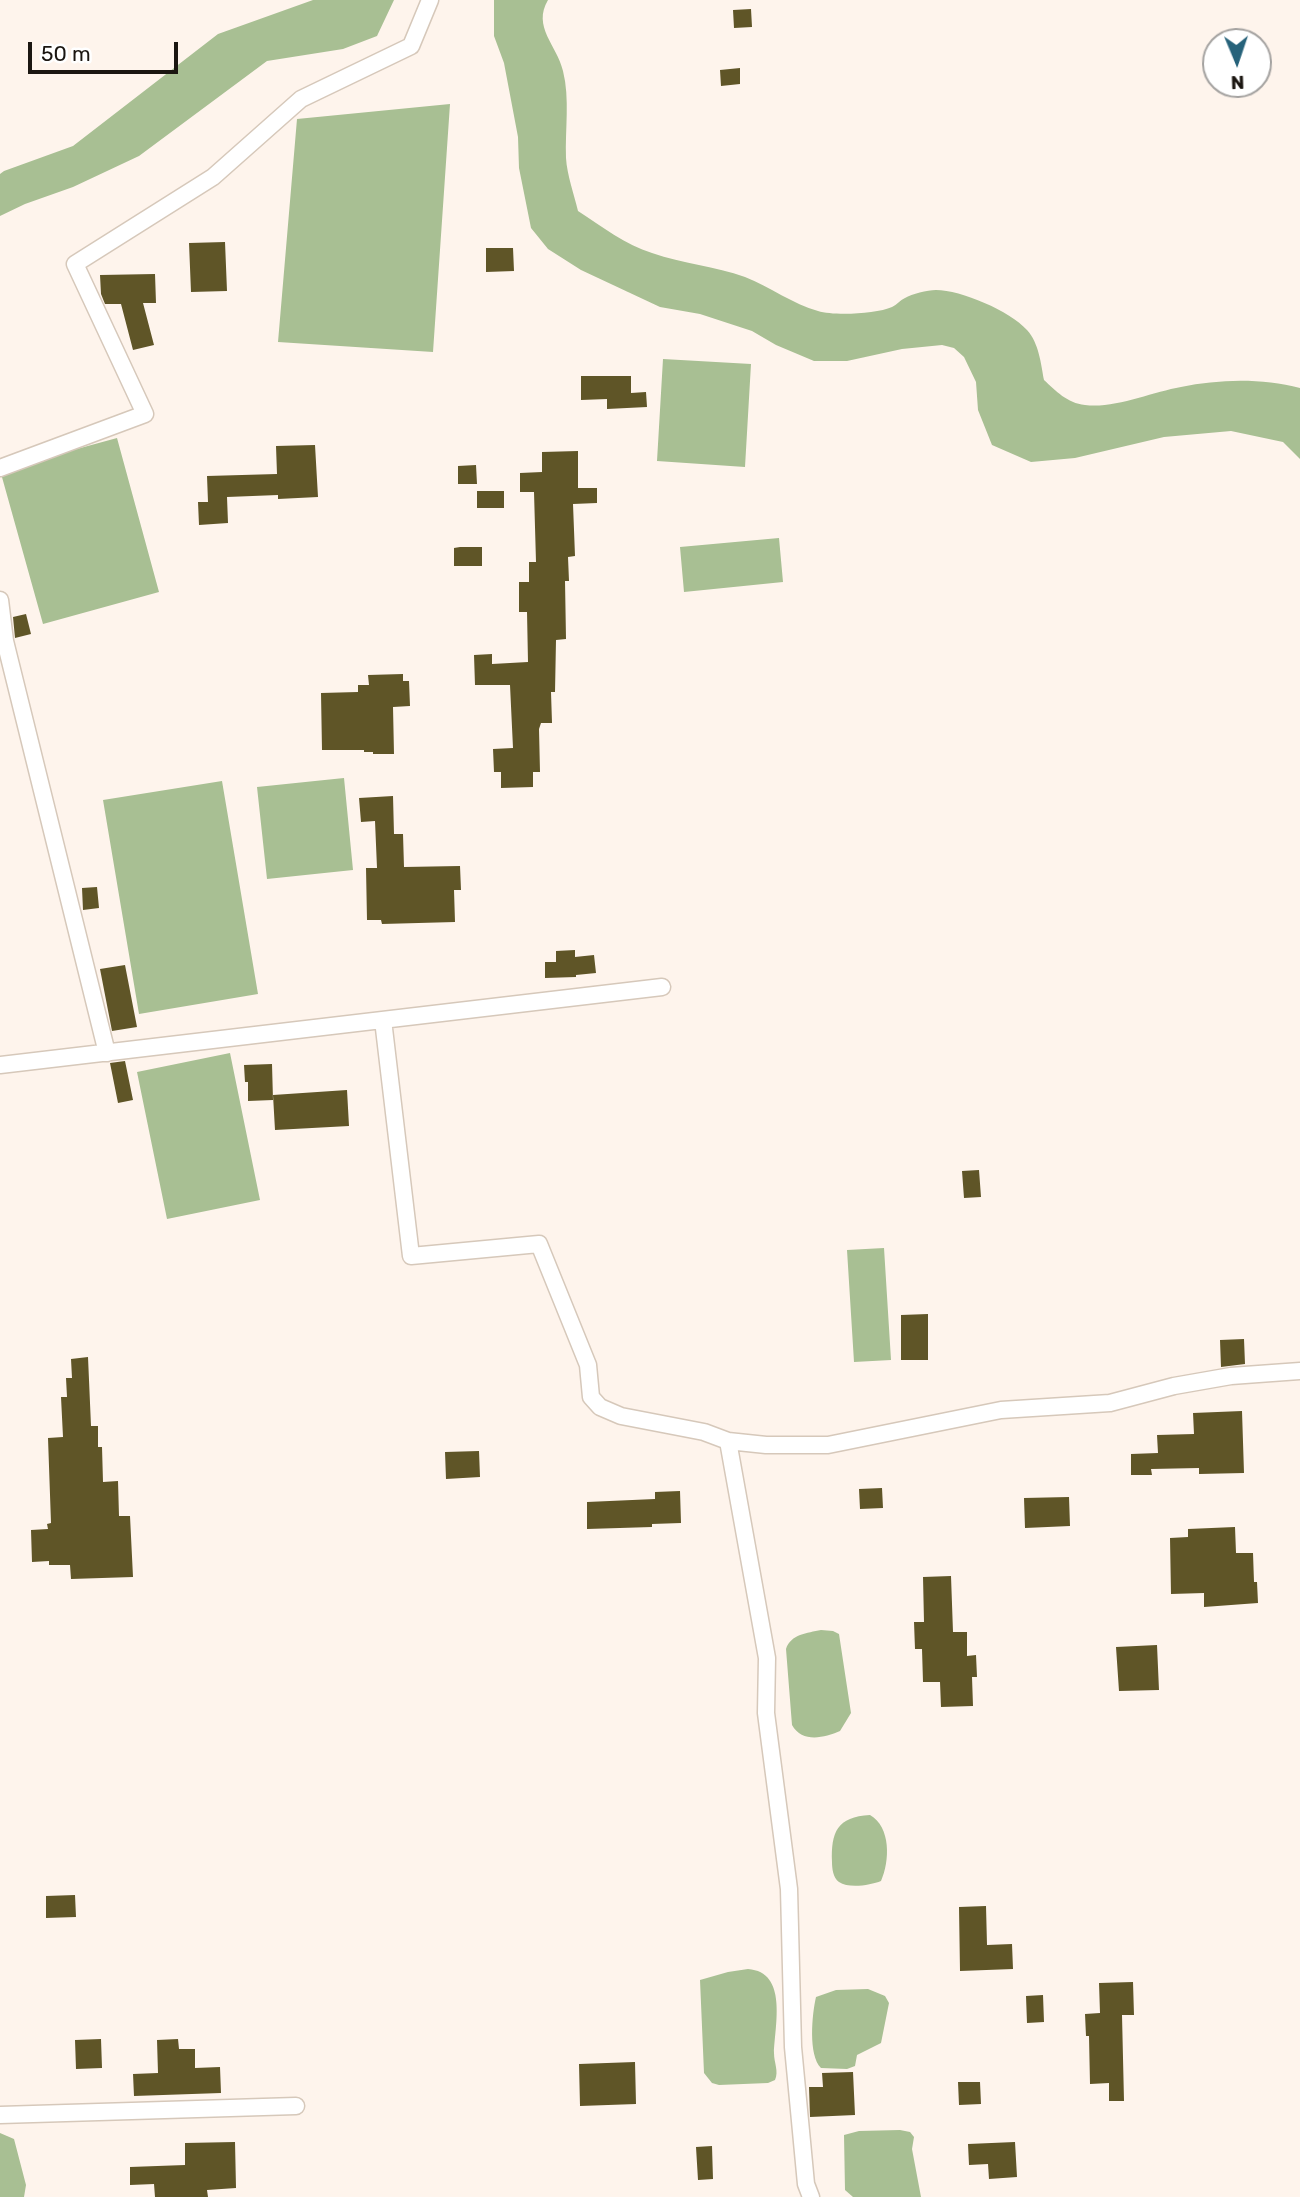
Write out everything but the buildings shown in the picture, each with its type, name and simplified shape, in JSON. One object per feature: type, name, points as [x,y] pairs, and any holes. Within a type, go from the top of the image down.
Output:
[{"type":"street","points":[[0,468],[145,414],[75,264],[213,177],[301,99],[411,46],[430,0]]},
{"type":"street","points":[[0,600],[2,641],[107,1053]]},
{"type":"street","points":[[0,1065],[662,987]]},
{"type":"street","points":[[383,1020],[411,1256],[538,1244],[588,1365],[591,1397],[600,1407],[621,1416],[704,1432],[728,1441],[766,1445],[828,1445],[1001,1410],[1110,1403],[1174,1386],[1231,1376],[1300,1371]]},
{"type":"street","points":[[728,1441],[767,1658],[766,1713],[789,1889],[793,2048],[806,2184],[811,2197]]},
{"type":"street","points":[[0,2115],[296,2106]]},
{"type":"shaded area","points":[[313,0],[394,0],[377,36],[343,49],[267,61],[139,156],[73,187],[0,216],[0,174],[4,171],[73,146],[218,34]]},
{"type":"shaded area","points":[[494,0],[548,0],[544,10],[544,27],[563,71],[567,103],[567,164],[578,211],[623,240],[664,257],[745,277],[825,313],[876,311],[892,307],[912,295],[932,290],[971,298],[997,309],[1027,330],[1037,347],[1044,380],[1062,396],[1079,404],[1108,405],[1210,382],[1271,382],[1300,388],[1300,459],[1283,442],[1231,431],[1164,437],[1075,458],[1031,462],[992,445],[978,410],[976,382],[964,357],[954,348],[942,345],[902,349],[847,361],[814,361],[776,345],[752,331],[700,314],[660,307],[581,270],[548,249],[531,228],[519,168],[518,137],[504,63],[494,36]]},
{"type":"shaded area","points":[[450,104],[433,352],[278,342],[297,119]]},
{"type":"shaded area","points":[[663,359],[751,364],[745,467],[657,461]]},
{"type":"shaded area","points":[[117,438],[159,592],[43,624],[0,470]]},
{"type":"shaded area","points":[[779,538],[783,582],[684,592],[680,547]]},
{"type":"shaded area","points":[[344,778],[353,870],[267,879],[257,787]]},
{"type":"shaded area","points":[[222,781],[258,994],[139,1014],[103,800]]},
{"type":"shaded area","points":[[230,1053],[260,1200],[167,1219],[137,1072]]},
{"type":"shaded area","points":[[884,1248],[891,1360],[854,1362],[847,1250]]},
{"type":"shaded area","points":[[821,1630],[839,1634],[851,1713],[840,1731],[827,1736],[807,1737],[796,1731],[792,1725],[786,1649],[796,1637]]},
{"type":"shaded area","points":[[870,1815],[882,1828],[887,1845],[886,1864],[881,1881],[860,1886],[843,1884],[837,1880],[833,1870],[835,1834],[843,1823],[850,1819]]},
{"type":"shaded area","points":[[748,1969],[761,1972],[769,1979],[774,1990],[777,2015],[774,2053],[776,2077],[768,2083],[719,2085],[712,2083],[704,2073],[700,1980]]},
{"type":"shaded area","points":[[868,1989],[885,1996],[889,2003],[881,2043],[857,2055],[855,2066],[847,2069],[821,2068],[814,2054],[813,2044],[812,2024],[816,1997],[836,1990]]},
{"type":"shaded area","points":[[859,2131],[910,2132],[914,2137],[912,2149],[921,2197],[853,2197],[845,2190],[844,2135]]},
{"type":"shaded area","points":[[0,2133],[14,2139],[26,2185],[24,2197],[0,2197]]}]
